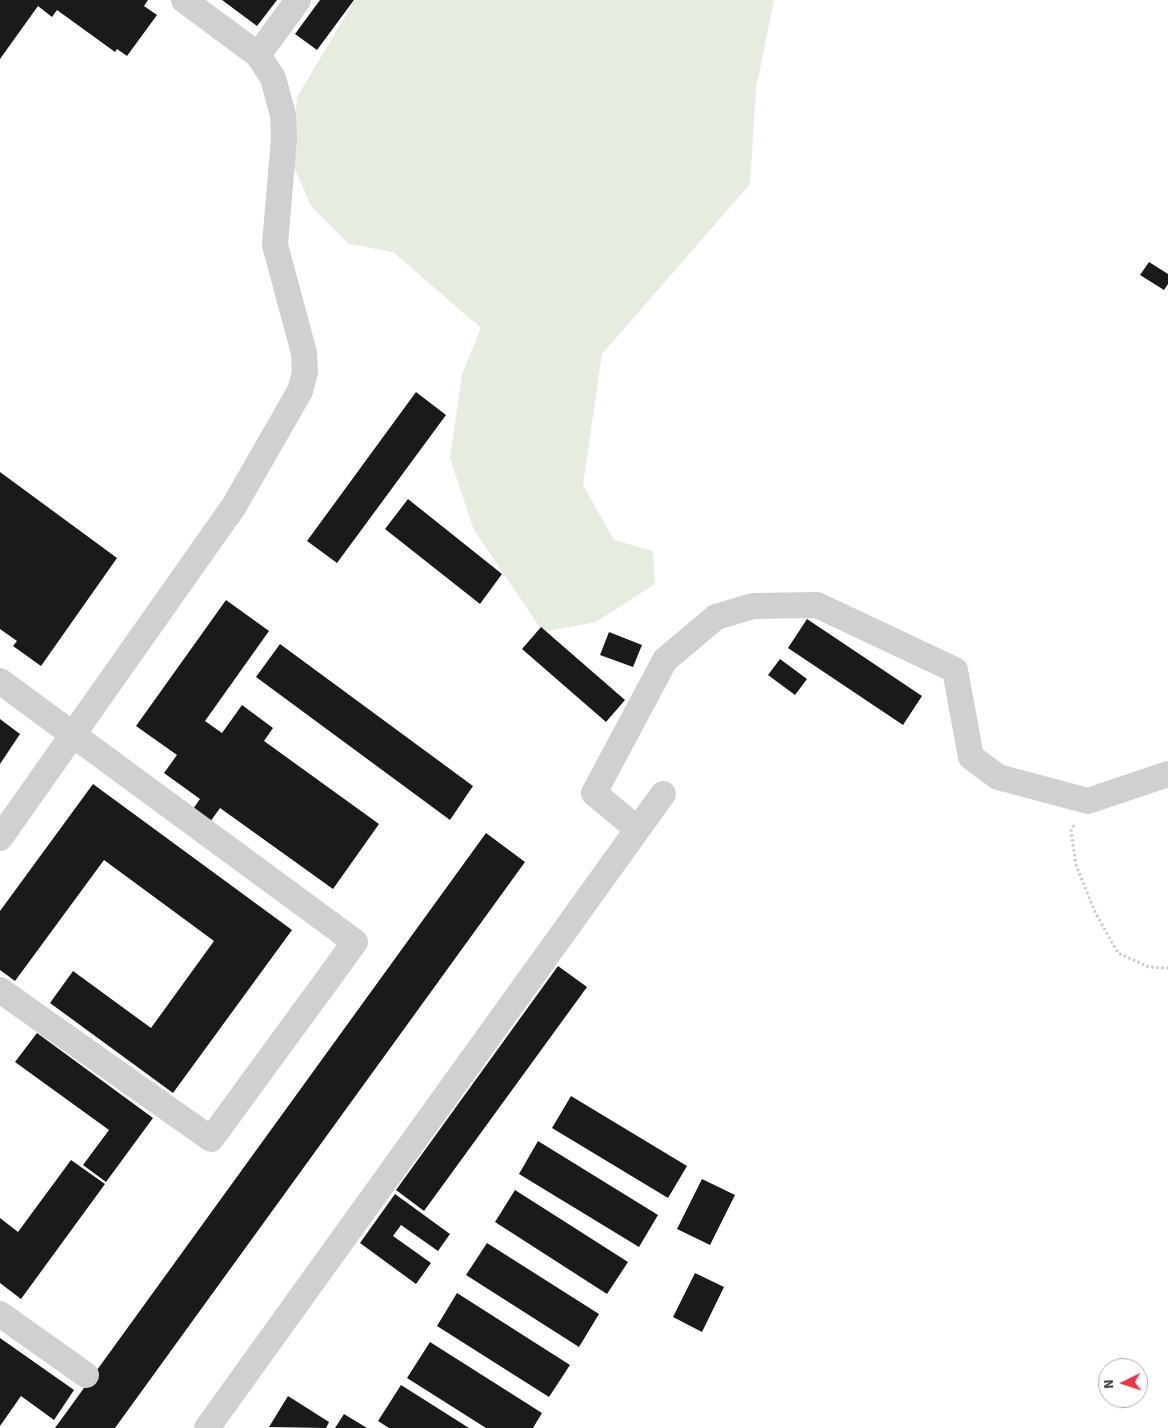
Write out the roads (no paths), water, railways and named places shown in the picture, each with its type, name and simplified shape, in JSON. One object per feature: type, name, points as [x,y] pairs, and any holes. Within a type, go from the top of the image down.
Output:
[{"type":"lane","points":[[0,838],[234,506],[300,391],[305,372],[304,353],[275,245],[284,138],[283,115],[273,78],[258,55],[184,0]]},
{"type":"lane","points":[[258,55],[298,0]]},
{"type":"lane","points":[[637,829],[594,793],[665,660],[716,617],[753,606],[817,605],[956,670],[971,757],[998,777],[1088,801],[1168,774]]},
{"type":"lane","points":[[0,681],[356,942],[212,1139],[0,990]]},
{"type":"lane","points":[[207,1428],[662,794]]},
{"type":"lane","points":[[0,1314],[86,1375]]}]
